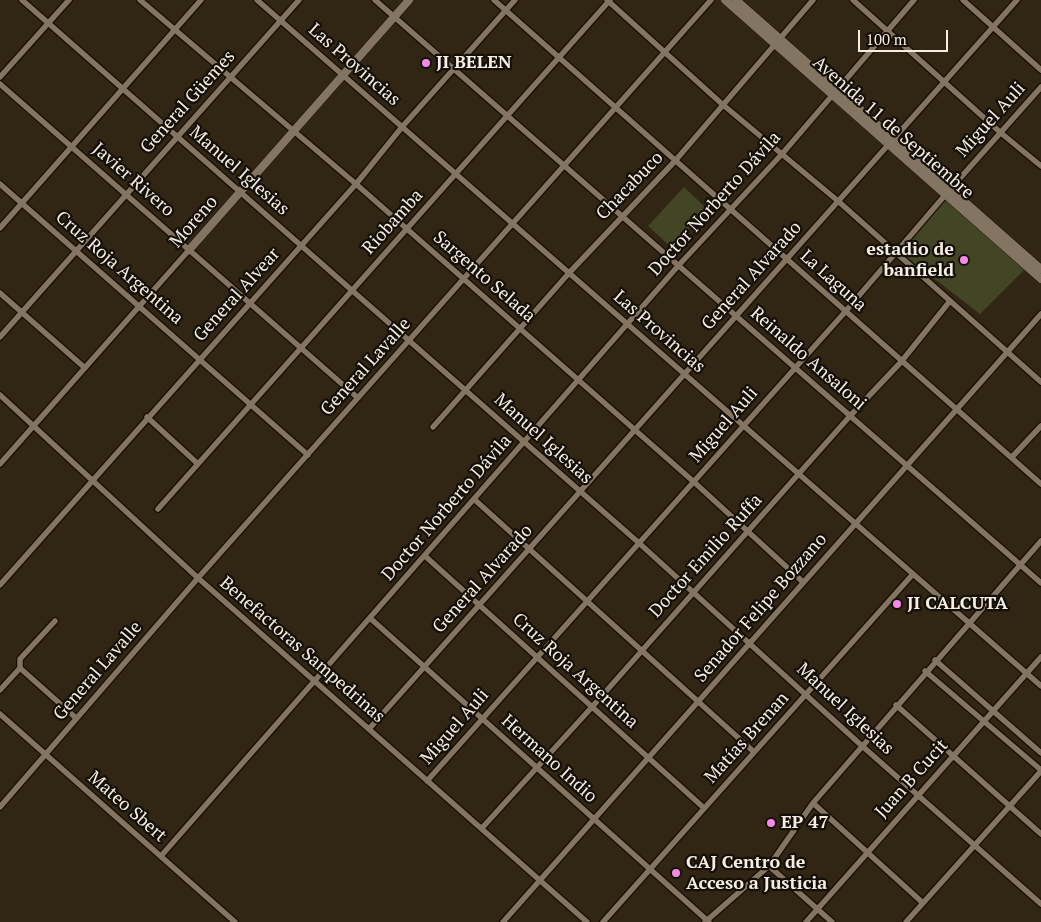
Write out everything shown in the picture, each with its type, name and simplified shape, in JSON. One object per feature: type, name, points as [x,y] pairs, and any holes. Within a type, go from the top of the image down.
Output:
[{"type":"main road","name":"Moreno","points":[[189,250],[409,0]]},
{"type":"main road","name":"Avenida 11 de Septiembre","points":[[725,0],[776,40],[948,191],[1041,268]]},
{"type":"main road","name":"Avenida 11 de Septiembre","points":[[736,0],[776,40]]},
{"type":"main road","name":"Avenida 11 de Septiembre","points":[[948,191],[1041,279]]},
{"type":"street","name":"Manuel Iglesias","points":[[22,0],[639,543],[861,745],[1041,904]]},
{"type":"street","points":[[0,77],[69,0]]},
{"type":"street","name":"Sargento Selada","points":[[140,0],[229,78],[356,184],[694,482],[804,582]]},
{"type":"street","points":[[0,228],[201,0]]},
{"type":"street","name":"Las Provincias","points":[[256,0],[1041,686]]},
{"type":"street","name":"General Güemes","points":[[0,337],[299,0]]},
{"type":"street","name":"Reinaldo Ansaloni","points":[[375,0],[1041,583]]},
{"type":"street","name":"La Laguna","points":[[494,0],[616,107],[730,211],[901,362],[957,408],[1041,484]]},
{"type":"street","name":"General Alvear","points":[[0,585],[147,417],[356,184],[402,127],[515,0]]},
{"type":"street","points":[[609,0],[722,104],[838,201],[1041,382]]},
{"type":"street","name":"Riobamba","points":[[158,509],[560,58],[609,0]]},
{"type":"street","name":"General Lavalle","points":[[0,807],[198,578],[711,0]]},
{"type":"street","name":"Chacabuco","points":[[432,427],[621,216],[675,162],[776,40],[813,0]]},
{"type":"street","points":[[853,0],[1001,133],[1039,164],[1041,157]]},
{"type":"street","name":"Doctor Norberto Dávila","points":[[161,856],[314,680],[426,556],[678,266],[782,154],[914,0]]},
{"type":"street","points":[[963,0],[1041,70]]},
{"type":"street","name":"General Alvarado","points":[[369,729],[1017,0]]},
{"type":"street","name":"Javier Rivero","points":[[0,84],[358,398]]},
{"type":"street","name":"Miguel Auli","points":[[427,781],[586,600],[845,312],[948,191],[1041,87]]},
{"type":"street","name":"Cruz Roja Argentina","points":[[0,184],[308,455]]},
{"type":"street","name":"Moreno","points":[[0,463],[189,250]]},
{"type":"street","points":[[0,293],[84,368]]},
{"type":"street","name":"Doctor Emilio Ruffa","points":[[482,828],[850,416],[901,362],[950,301]]},
{"type":"street","name":"Senador Felipe Bozzano","points":[[503,922],[1041,314]]},
{"type":"street","name":"Benefactoras Sampedrinas","points":[[0,395],[35,425],[198,578],[587,922]]},
{"type":"street","points":[[147,417],[198,464]]},
{"type":"street","points":[[1012,457],[1041,426]]},
{"type":"street","points":[[475,500],[754,752]]},
{"type":"street","points":[[707,921],[769,866],[813,802],[935,660],[1041,541]]},
{"type":"street","name":"Cruz Roja Argentina","points":[[426,556],[704,808]]},
{"type":"street","name":"Matías Brenan","points":[[603,922],[913,574]]},
{"type":"street","name":"Hermano Indio","points":[[370,618],[707,921]]},
{"type":"street","points":[[0,690],[20,668],[20,659],[55,621]]},
{"type":"street","name":"Juan B Cucit","points":[[806,922],[866,852],[1041,657]]},
{"type":"street","points":[[935,660],[1041,753]]},
{"type":"street","points":[[20,668],[76,718]]},
{"type":"street","points":[[906,922],[1041,771],[925,672]]},
{"type":"street","points":[[896,705],[1041,834]]},
{"type":"street","name":"Mateo Sbert","points":[[0,714],[45,756],[235,922]]},
{"type":"street","points":[[813,802],[923,903]]},
{"type":"street","points":[[769,866],[832,922]]},
{"type":"green space","points":[[684,187],[707,209],[672,248],[648,226]]},
{"type":"green space","name":"estadio de banfield","points":[[943,197],[1026,268],[980,314],[901,253]]},
{"type":"place","name":"JI BELEN","points":[[426,63]]},
{"type":"place","name":"estadio de banfield","points":[[964,260]]},
{"type":"place","name":"JI CALCUTA","points":[[897,604]]},
{"type":"place","name":"EP 47","points":[[771,823]]},
{"type":"place","name":"CAJ Centro de Acceso a Justicia","points":[[676,873]]}]
